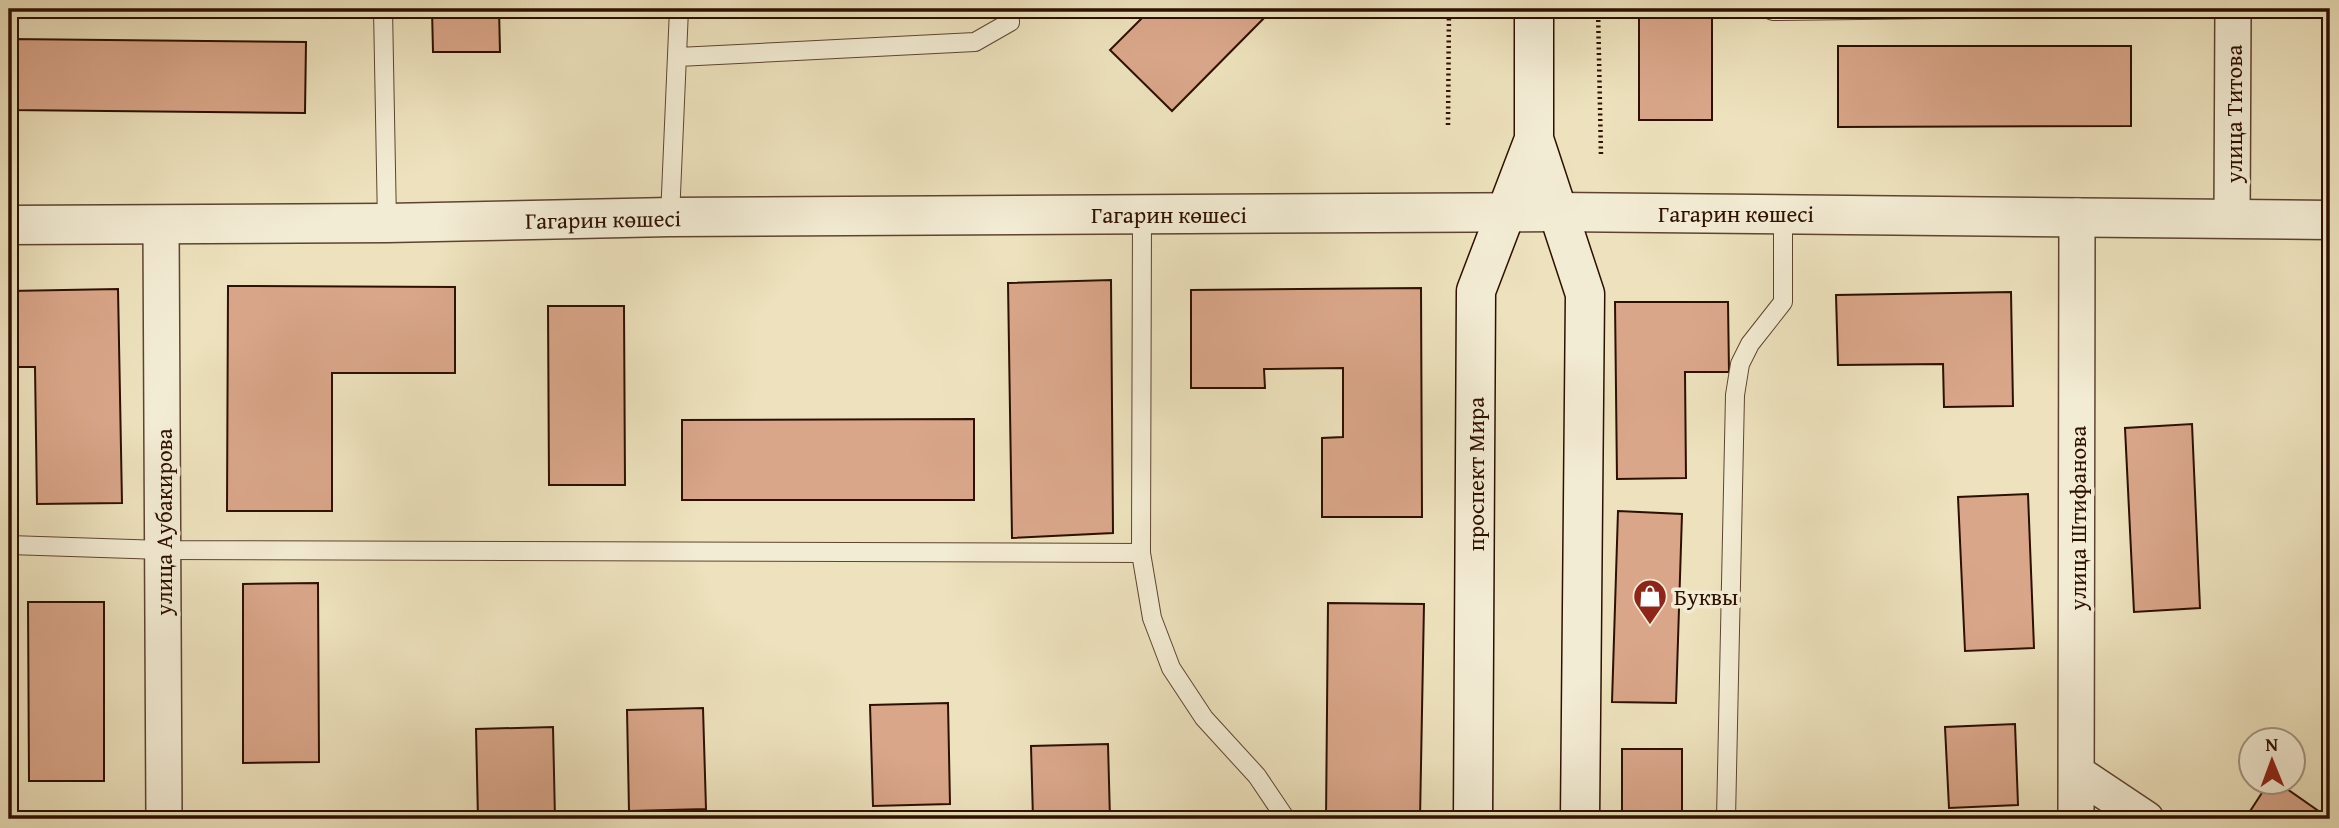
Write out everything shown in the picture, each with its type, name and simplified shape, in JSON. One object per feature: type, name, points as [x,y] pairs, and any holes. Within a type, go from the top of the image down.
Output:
[{"type":"street","name":"проспект Мира","points":[[1534,9],[1534,139],[1585,294],[1580,819]]},
{"type":"street","name":"улица Титова","points":[[2232,220],[2233,9]]},
{"type":"street","name":"проспект Мира","points":[[1473,819],[1476,291],[1534,139]]},
{"type":"street","name":"Гагарин көшесі","points":[[9,225],[387,223],[670,217],[1558,212],[2330,220]]},
{"type":"street","name":"улица Штифанова","points":[[2077,216],[2077,819]]},
{"type":"street","name":"улица Аубакирова","points":[[161,225],[164,819]]},
{"type":"street","points":[[2077,773],[2146,819]]},
{"type":"lane","points":[[9,9],[25,9]]},
{"type":"lane","points":[[383,9],[387,223]]},
{"type":"lane","points":[[670,217],[679,9]]},
{"type":"lane","points":[[678,57],[975,42],[1010,22],[1009,9]]},
{"type":"lane","points":[[1768,9],[1941,9]]},
{"type":"lane","points":[[1726,819],[1735,395],[1740,364],[1750,344],[1783,302],[1783,213]]},
{"type":"lane","points":[[1142,214],[1141,553],[1152,618],[1171,668],[1205,718],[1257,776],[1286,819]]},
{"type":"lane","points":[[9,545],[163,550],[1141,553]]},
{"type":"path","points":[[1448,125],[1449,9]]},
{"type":"path","points":[[1598,9],[1601,156]]},
{"type":"building","points":[[432,9],[499,9],[500,52],[433,52]]},
{"type":"building","points":[[1151,9],[1273,9],[1172,111],[1110,50]]},
{"type":"building","points":[[1639,9],[1712,9],[1712,120],[1639,120]]},
{"type":"building","points":[[9,39],[306,42],[305,113],[9,110]]},
{"type":"building","points":[[1838,46],[2131,46],[2131,126],[1838,127]]},
{"type":"building","points":[[1111,280],[1113,533],[1012,538],[1008,283]]},
{"type":"building","points":[[228,286],[455,287],[455,373],[332,373],[332,511],[227,511]]},
{"type":"building","points":[[1421,288],[1422,517],[1322,517],[1322,438],[1343,437],[1343,368],[1264,369],[1265,388],[1191,388],[1191,290]]},
{"type":"building","points":[[118,289],[122,503],[37,504],[35,367],[9,367],[9,291]]},
{"type":"building","points":[[2011,292],[2013,406],[1944,407],[1943,364],[1838,365],[1836,295]]},
{"type":"building","points":[[1615,302],[1728,302],[1729,372],[1685,372],[1686,478],[1617,479]]},
{"type":"building","points":[[548,306],[624,306],[625,485],[549,485]]},
{"type":"building","points":[[974,419],[974,500],[682,500],[682,420]]},
{"type":"building","points":[[2192,424],[2200,608],[2134,612],[2125,428]]},
{"type":"building","points":[[2028,494],[2034,648],[1965,651],[1958,497]]},
{"type":"building","points":[[1618,511],[1682,514],[1676,703],[1612,702]]},
{"type":"building","points":[[318,583],[319,762],[243,763],[243,584]]},
{"type":"building","points":[[28,602],[104,602],[104,781],[29,781]]},
{"type":"building","points":[[1328,603],[1424,604],[1420,819],[1326,819]]},
{"type":"building","points":[[948,703],[950,804],[873,806],[870,705]]},
{"type":"building","points":[[703,708],[706,809],[629,811],[627,710]]},
{"type":"building","points":[[2015,724],[2018,805],[1949,808],[1945,727]]},
{"type":"building","points":[[553,727],[555,819],[478,819],[476,729]]},
{"type":"building","points":[[1108,744],[1110,819],[1033,819],[1031,746]]},
{"type":"building","points":[[1622,749],[1682,749],[1682,819],[1622,819]]},
{"type":"building","points":[[2260,796],[2297,796],[2330,819],[2245,819]]},
{"type":"place","name":"Буквы","points":[[1650,626]]}]
